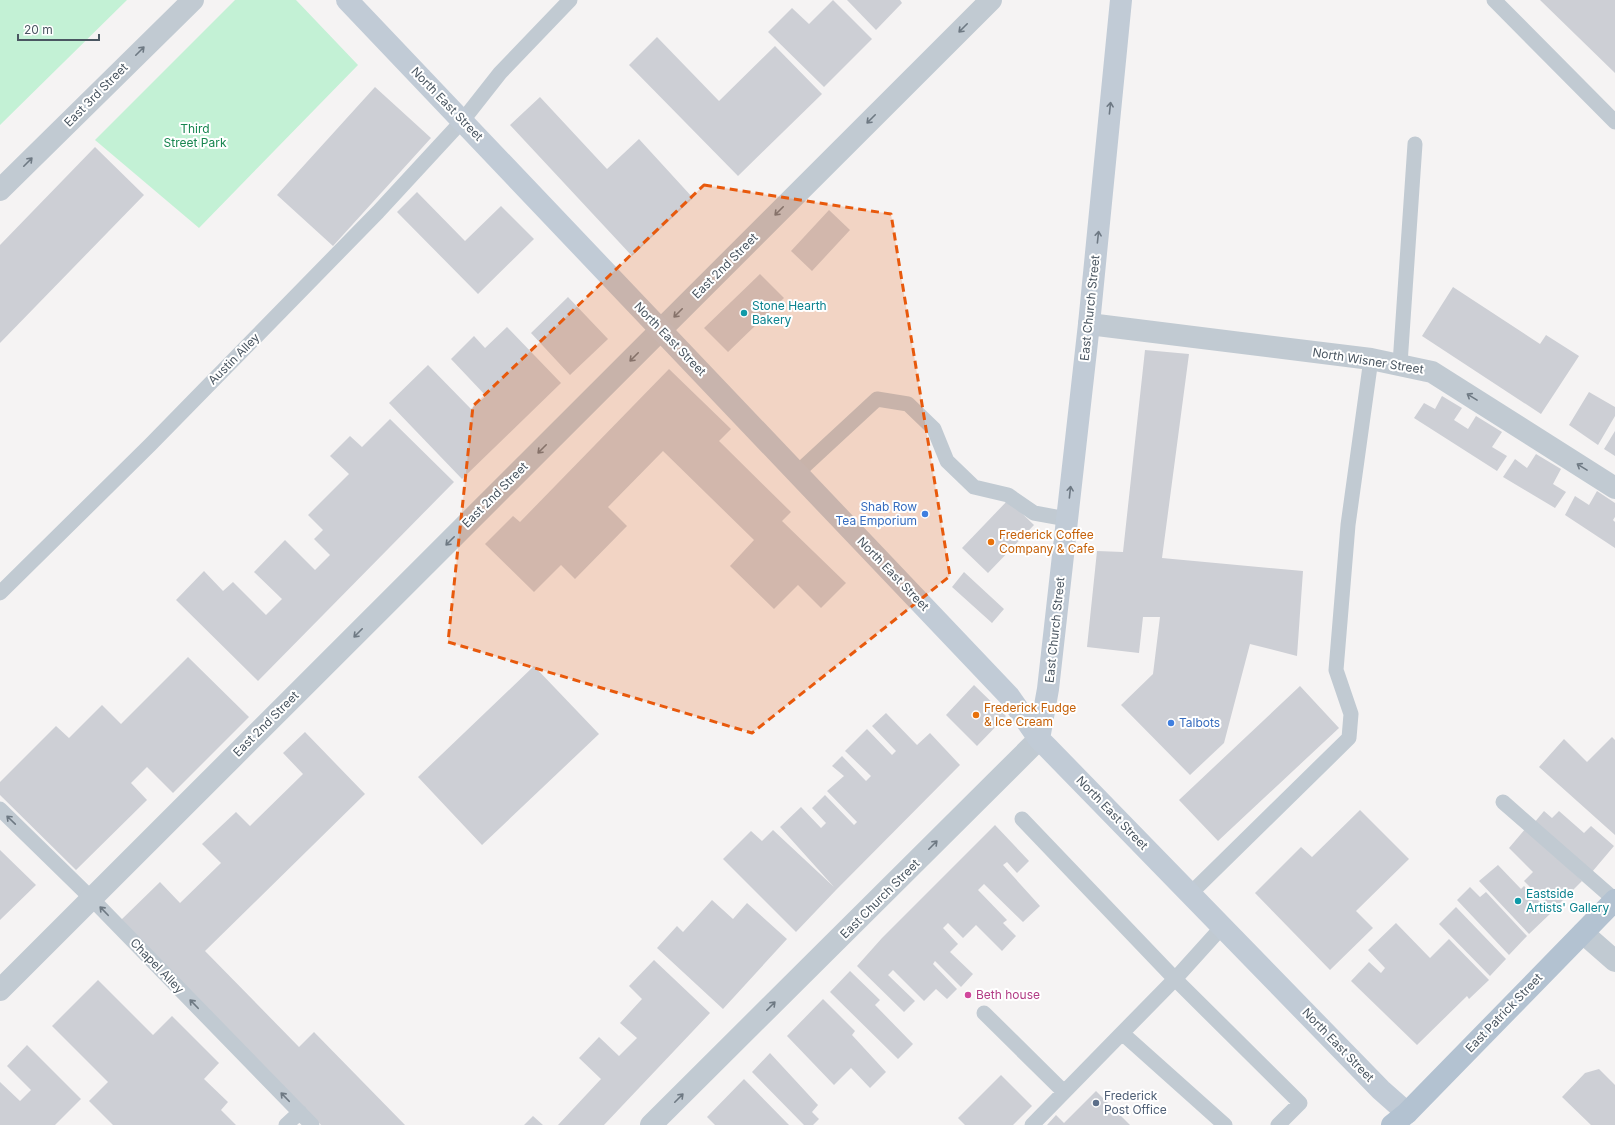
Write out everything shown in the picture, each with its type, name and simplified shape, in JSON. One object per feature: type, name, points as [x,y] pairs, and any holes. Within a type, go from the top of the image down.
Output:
[{"type":"main road","name":"North East Street","points":[[347,0],[463,120],[1009,696],[1039,739],[1381,1090],[1405,1121]]},
{"type":"main road","name":"East Church Street","points":[[1039,739],[1048,689],[1089,324],[1120,0]]},
{"type":"main road","name":"East Patrick Street","points":[[1405,1121],[1615,900]]},
{"type":"street","name":"East 3rd Street","points":[[0,190],[193,0]]},
{"type":"street","name":"East 2nd Street","points":[[0,990],[991,0]]},
{"type":"street","name":"North Wisner Street","points":[[1089,324],[1371,359],[1432,372],[1615,488]]},
{"type":"street","name":"East Church Street","points":[[651,1125],[1039,739]]},
{"type":"street","points":[[1583,933],[1615,961]]},
{"type":"lane","name":"Austin Alley","points":[[0,594],[378,212],[463,120],[500,72],[570,0]]},
{"type":"lane","points":[[1494,0],[1615,122]]},
{"type":"lane","points":[[1400,364],[1415,144]]},
{"type":"lane","points":[[1190,894],[1349,738],[1351,714],[1336,670],[1348,525],[1371,359]]},
{"type":"lane","points":[[797,473],[877,399],[908,404],[934,429],[947,461],[974,487],[1008,495],[1034,513],[1067,519]]},
{"type":"lane","points":[[1503,802],[1615,900]]},
{"type":"lane","name":"Chapel Alley","points":[[0,809],[92,898],[312,1125]]},
{"type":"lane","points":[[1022,819],[1175,979],[1300,1103],[1278,1125]]},
{"type":"lane","points":[[1032,1125],[1175,979],[1222,927]]},
{"type":"lane","points":[[984,1013],[1064,1092]]},
{"type":"lane","points":[[1122,1033],[1225,1125]]},
{"type":"lane","points":[[286,1125],[300,1112]]},
{"type":"highlighted area","points":[[704,185],[891,214],[950,576],[752,733],[448,642],[473,406]]},
{"type":"green space","points":[[0,0],[127,0],[0,125]]},
{"type":"green space","name":"Third Street Park","points":[[235,0],[296,0],[358,65],[199,228],[95,140]]},
{"type":"building","points":[[833,0],[872,39],[824,87],[768,32],[792,8],[809,24]]},
{"type":"building","points":[[847,0],[900,0],[902,3],[876,30]]},
{"type":"building","points":[[1540,0],[1615,0],[1615,73]]},
{"type":"building","points":[[657,37],[719,101],[775,46],[822,94],[738,176],[629,65]]},
{"type":"building","points":[[375,87],[431,138],[333,246],[277,195]]},
{"type":"building","points":[[540,97],[607,169],[639,139],[693,198],[632,256],[510,125]]},
{"type":"building","points":[[95,147],[144,195],[0,343],[0,245]]},
{"type":"building","points":[[417,192],[465,241],[501,206],[534,239],[478,294],[397,212]]},
{"type":"building","points":[[829,210],[850,230],[812,271],[791,251]]},
{"type":"building","name":"Stone Hearth Bakery","points":[[760,274],[784,298],[728,352],[704,328]]},
{"type":"building","points":[[1453,287],[1540,344],[1546,335],[1579,356],[1541,414],[1422,336]]},
{"type":"building","points":[[568,297],[608,339],[570,375],[531,333]]},
{"type":"building","points":[[507,327],[561,383],[462,479],[389,403],[428,365],[471,409],[486,396],[451,359],[474,336],[485,348]]},
{"type":"building","points":[[1145,350],[1189,354],[1162,558],[1303,571],[1297,656],[1250,644],[1224,743],[1190,775],[1121,705],[1153,674],[1160,617],[1143,617],[1139,653],[1087,647],[1097,551],[1123,552]]},
{"type":"building","points":[[669,369],[731,429],[719,441],[791,512],[782,521],[846,583],[821,608],[798,585],[774,609],[730,566],[754,540],[663,451],[608,507],[627,526],[575,579],[561,565],[534,592],[485,544],[513,516],[520,522]]},
{"type":"building","points":[[1589,392],[1615,407],[1615,416],[1598,445],[1569,425]]},
{"type":"building","points":[[1442,396],[1462,408],[1454,420],[1468,429],[1476,416],[1502,432],[1492,447],[1507,456],[1497,471],[1414,418],[1424,403],[1435,409]]},
{"type":"building","points":[[390,419],[454,482],[258,681],[176,600],[204,571],[223,591],[233,582],[266,615],[282,599],[254,572],[285,540],[315,570],[330,555],[314,539],[323,530],[308,515],[349,474],[330,456],[350,436],[362,447]]},
{"type":"building","points":[[1615,431],[1615,456],[1604,449]]},
{"type":"building","points":[[1536,454],[1561,469],[1553,484],[1566,492],[1555,508],[1503,477],[1515,459],[1527,468]]},
{"type":"building","points":[[1597,491],[1615,503],[1615,517],[1613,520],[1615,522],[1615,548],[1565,515],[1575,496],[1589,505]]},
{"type":"building","points":[[1008,500],[1034,525],[988,573],[962,548]]},
{"type":"building","points":[[964,572],[1004,609],[992,623],[952,587]]},
{"type":"building","points":[[188,657],[249,717],[173,793],[147,767],[131,783],[147,800],[76,870],[0,795],[0,782],[56,726],[69,738],[102,705],[121,724]]},
{"type":"building","points":[[534,666],[599,734],[482,845],[418,777]]},
{"type":"building","name":"Frederick Fudge & Ice Cream","points":[[974,685],[1006,716],[977,746],[946,715]]},
{"type":"building","points":[[1300,686],[1339,728],[1218,841],[1179,800]]},
{"type":"building","points":[[886,713],[917,745],[930,733],[960,765],[796,932],[723,859],[751,831],[762,841],[773,830],[834,887],[780,827],[801,807],[821,828],[826,823],[812,808],[825,795],[854,825],[857,822],[827,791],[844,776],[832,766],[842,756],[866,781],[871,776],[845,751],[867,729],[892,755],[896,751],[872,726]]},
{"type":"building","points":[[305,732],[365,794],[205,951],[299,1047],[314,1032],[405,1125],[321,1125],[121,920],[160,882],[180,903],[221,863],[202,844],[236,812],[250,826],[303,774],[283,753]]},
{"type":"building","points":[[1612,737],[1615,740],[1615,835],[1539,767],[1564,739],[1587,762]]},
{"type":"building","points":[[1360,810],[1409,859],[1356,911],[1373,928],[1330,970],[1255,893],[1301,847],[1312,857]]},
{"type":"building","points":[[1544,811],[1552,818],[1559,811],[1584,833],[1591,826],[1614,846],[1592,872],[1534,823]]},
{"type":"building","points":[[995,825],[1029,861],[1017,873],[1007,862],[1003,865],[1040,906],[1023,922],[984,884],[978,890],[1007,920],[1003,923],[1016,936],[1002,951],[976,925],[963,938],[948,923],[943,928],[958,944],[950,952],[973,974],[961,987],[935,961],[933,964],[957,989],[947,999],[936,989],[924,1001],[893,970],[888,975],[915,1001],[904,1012],[857,966],[882,938]]},
{"type":"building","points":[[1526,828],[1582,881],[1553,910],[1524,881],[1533,872],[1509,848]]},
{"type":"building","points":[[0,850],[36,885],[0,920]]},
{"type":"building","name":"Eastside Artists' Gallery","points":[[1498,865],[1521,889],[1524,886],[1551,913],[1529,934],[1479,881]]},
{"type":"building","points":[[1470,887],[1480,897],[1486,892],[1527,936],[1509,955],[1457,900]]},
{"type":"building","points":[[712,900],[733,919],[747,903],[787,939],[723,1009],[657,948],[677,926],[683,932]]},
{"type":"building","points":[[1456,907],[1506,959],[1490,976],[1439,924]]},
{"type":"building","points":[[1396,923],[1430,958],[1449,939],[1489,980],[1469,999],[1467,996],[1417,1045],[1351,981],[1369,962],[1381,973],[1385,968],[1368,950]]},
{"type":"building","points":[[654,960],[710,1013],[604,1125],[558,1125],[601,1079],[579,1058],[599,1037],[619,1056],[637,1038],[620,1023],[642,999],[629,986]]},
{"type":"building","points":[[850,971],[880,1000],[875,1005],[913,1044],[898,1059],[830,992]]},
{"type":"building","points":[[98,980],[153,1035],[172,1016],[219,1063],[204,1079],[228,1102],[221,1110],[236,1125],[113,1125],[89,1101],[108,1082],[52,1026]]},
{"type":"building","points":[[823,999],[855,1031],[852,1035],[886,1072],[870,1088],[851,1068],[834,1085],[787,1036]]},
{"type":"building","points":[[27,1045],[81,1099],[55,1125],[0,1125],[0,1082],[20,1101],[31,1090],[7,1066]]},
{"type":"building","points":[[770,1053],[818,1105],[812,1112],[819,1119],[813,1125],[804,1125],[752,1072]]},
{"type":"building","points":[[1599,1069],[1615,1085],[1615,1125],[1591,1125],[1562,1097],[1585,1073]]},
{"type":"building","points":[[1001,1075],[1032,1106],[1013,1125],[965,1125],[958,1118]]},
{"type":"building","points":[[744,1079],[789,1125],[715,1125],[707,1117]]},
{"type":"building","name":"Frederick Post Office","points":[[1096,1091],[1130,1125],[1047,1125],[1056,1115],[1064,1123]]},
{"type":"building","points":[[533,1116],[543,1125],[524,1125]]},
{"type":"place","name":"Stone Hearth Bakery","points":[[744,313]]},
{"type":"place","name":"Shab Row Tea Emporium","points":[[925,514]]},
{"type":"place","name":"Frederick Coffee Company & Cafe","points":[[991,542]]},
{"type":"place","name":"Frederick Fudge & Ice Cream","points":[[976,715]]},
{"type":"place","name":"Talbots","points":[[1171,723]]},
{"type":"place","name":"Eastside Artists' Gallery","points":[[1518,901]]},
{"type":"place","name":"Beth house","points":[[968,995]]},
{"type":"place","name":"Frederick Post Office","points":[[1096,1103]]}]
